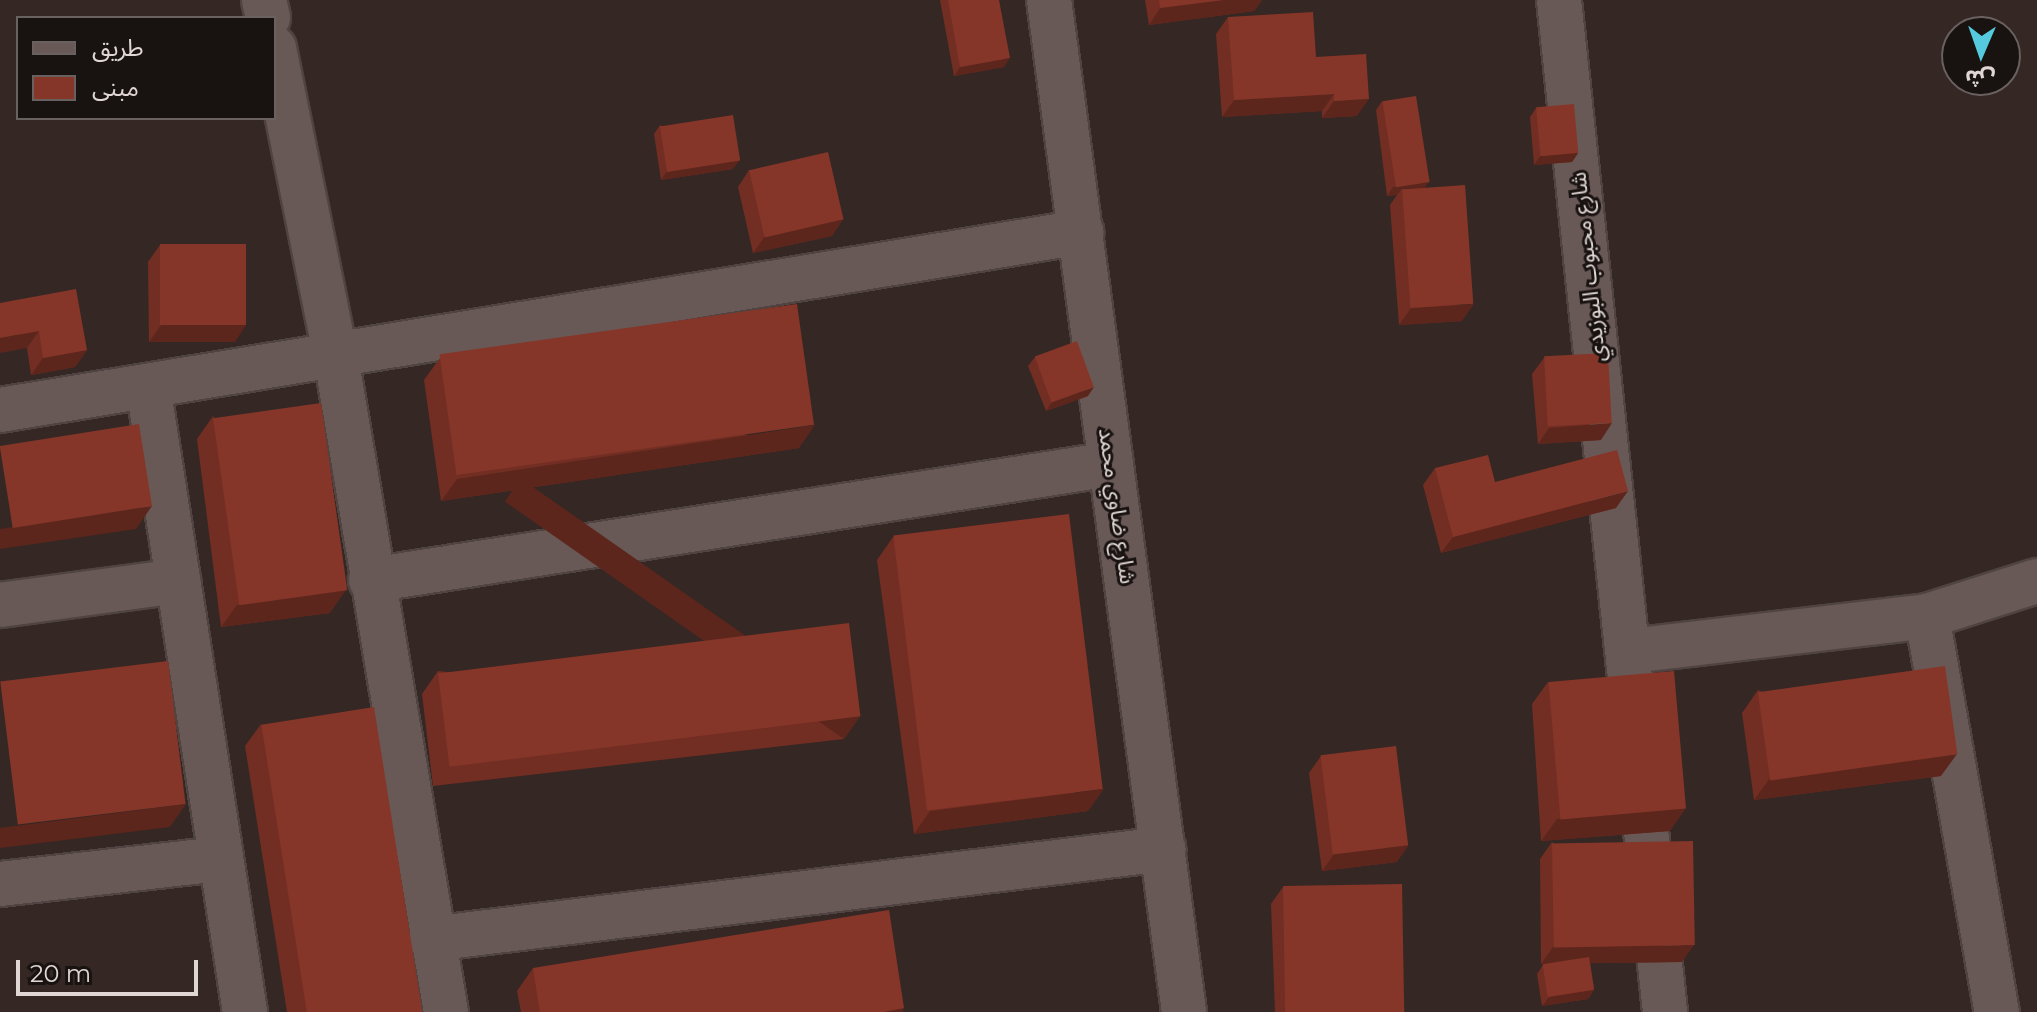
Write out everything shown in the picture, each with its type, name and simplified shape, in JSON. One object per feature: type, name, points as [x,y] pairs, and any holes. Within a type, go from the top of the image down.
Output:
[{"type":"street","name":"شارع ضاوي محمد","points":[[1049,0],[1184,1012]]},
{"type":"street","name":"شارع محبوب البوزيدي","points":[[1559,0],[1630,651],[1665,1012]]},
{"type":"street","points":[[276,58],[336,357],[431,939],[446,1012]]},
{"type":"street","points":[[0,410],[1081,232]]},
{"type":"street","points":[[148,386],[245,1012]]},
{"type":"street","points":[[371,580],[1111,464]]},
{"type":"street","points":[[0,605],[178,581]]},
{"type":"street","points":[[1630,651],[1927,616],[2037,581]]},
{"type":"street","points":[[1927,616],[1997,1012]]},
{"type":"street","points":[[431,939],[1163,849]]},
{"type":"street","points":[[0,884],[221,859]]},
{"type":"building","points":[[948,0],[999,0],[1010,58],[960,67]]},
{"type":"building","points":[[1159,0],[1223,0],[1160,8]]},
{"type":"building","points":[[1313,12],[1316,57],[1366,54],[1369,99],[1334,101],[1334,94],[1234,100],[1228,17]]},
{"type":"building","points":[[1416,96],[1430,182],[1396,187],[1382,101]]},
{"type":"building","points":[[1574,104],[1578,153],[1540,156],[1536,107]]},
{"type":"building","points":[[733,115],[740,160],[667,172],[660,127]]},
{"type":"building","points":[[828,152],[844,219],[765,237],[749,170]]},
{"type":"building","points":[[1465,185],[1473,304],[1410,308],[1402,189]]},
{"type":"building","points":[[160,244],[246,244],[246,325],[160,325]]},
{"type":"building","points":[[76,289],[87,350],[43,358],[39,331],[0,338],[0,303]]},
{"type":"building","points":[[797,304],[814,425],[456,475],[440,354]]},
{"type":"building","points":[[1077,341],[1094,387],[1051,402],[1035,356]]},
{"type":"building","points":[[1608,353],[1612,423],[1548,426],[1544,356]]},
{"type":"building","points":[[321,403],[347,590],[239,605],[213,418]]},
{"type":"building","points":[[139,424],[152,506],[13,528],[0,446]]},
{"type":"building","points":[[1617,450],[1628,491],[1453,537],[1435,468],[1488,455],[1495,482]]},
{"type":"building","points":[[1069,514],[1103,789],[927,811],[893,536]]},
{"type":"building","points":[[849,623],[860,716],[450,767],[438,673]]},
{"type":"building","points":[[168,661],[186,804],[18,825],[0,682]]},
{"type":"building","points":[[1945,666],[1957,754],[1770,780],[1758,692]]},
{"type":"building","points":[[1674,671],[1686,808],[1561,819],[1548,682]]},
{"type":"building","points":[[374,707],[422,1012],[307,1012],[261,725]]},
{"type":"building","points":[[1396,746],[1408,845],[1333,855],[1321,755]]},
{"type":"building","points":[[1693,841],[1695,945],[1554,947],[1552,843]]},
{"type":"building","points":[[1402,884],[1404,1012],[1285,1012],[1283,886]]},
{"type":"building","points":[[889,910],[904,1008],[883,1012],[540,1012],[533,968]]},
{"type":"building","points":[[1589,957],[1594,990],[1548,997],[1543,964]]}]
